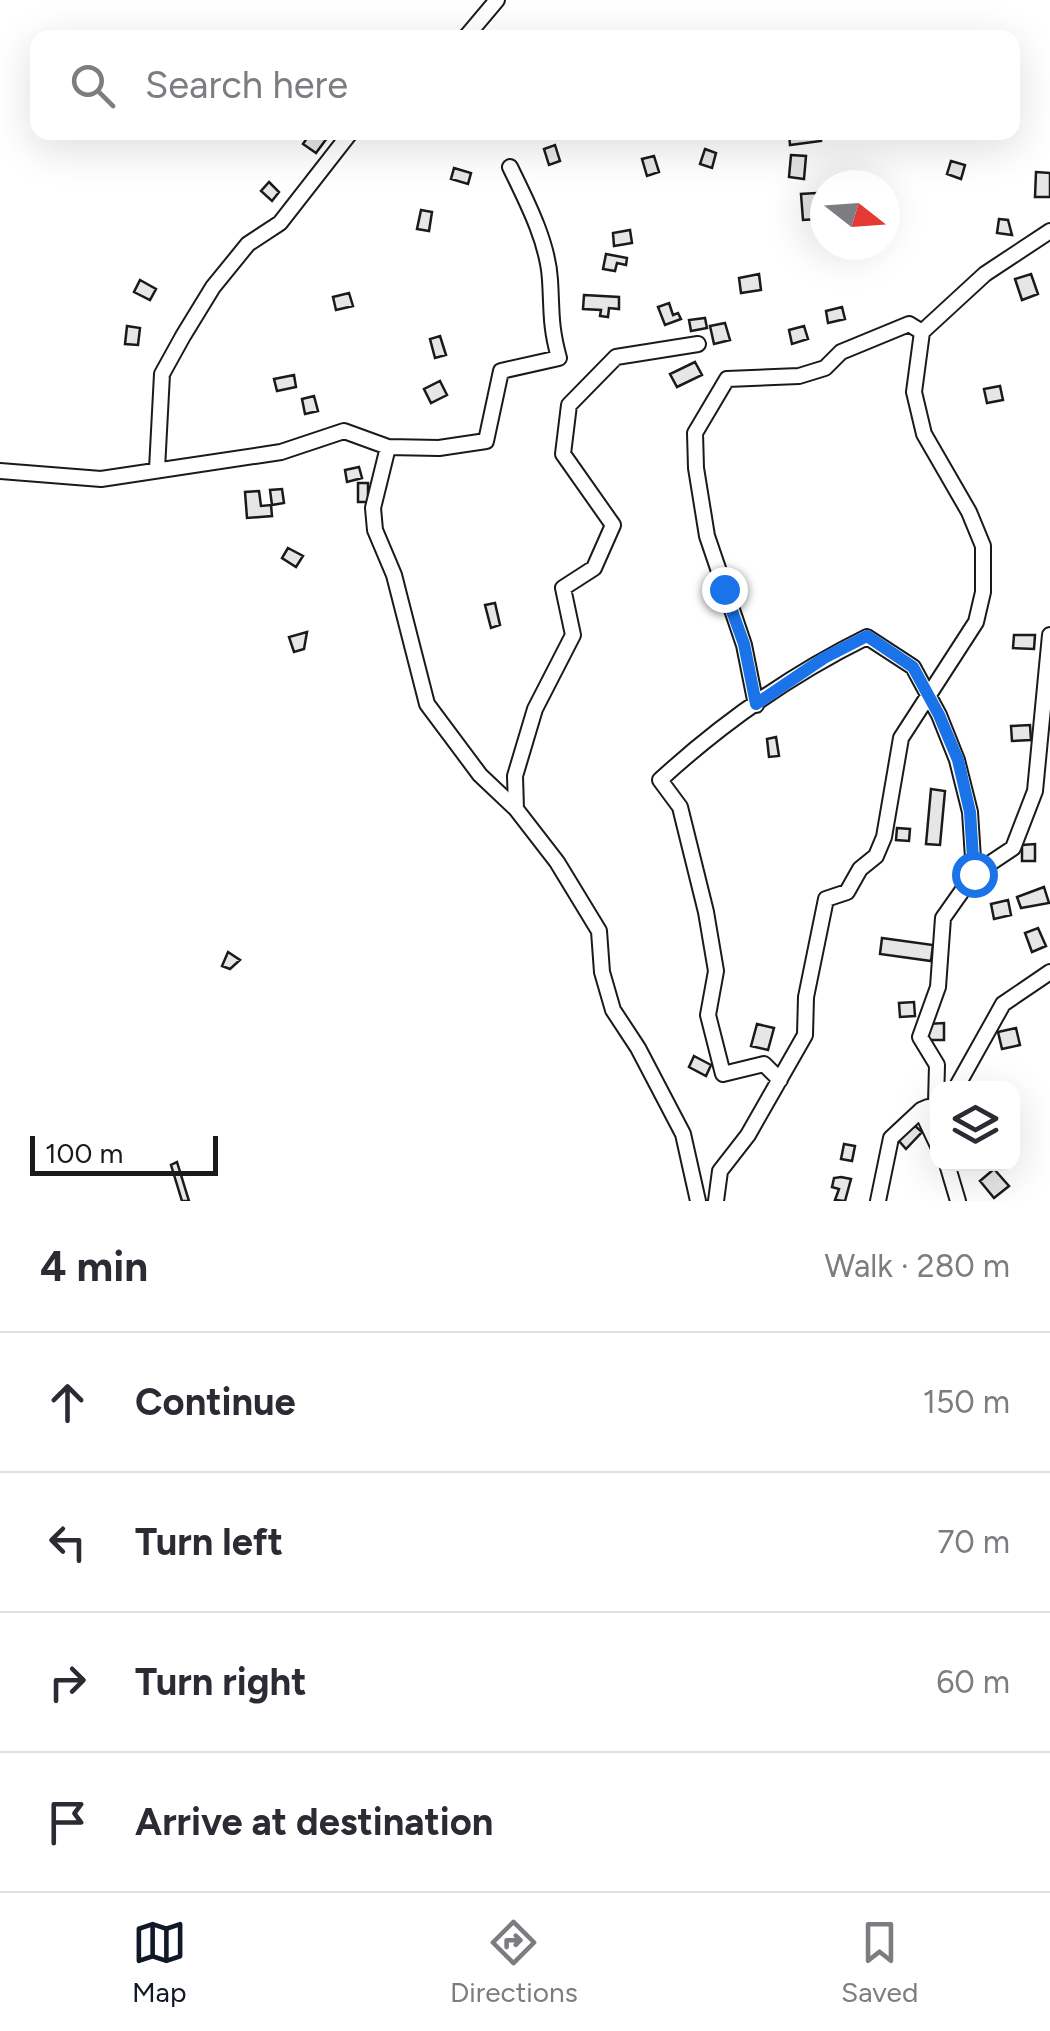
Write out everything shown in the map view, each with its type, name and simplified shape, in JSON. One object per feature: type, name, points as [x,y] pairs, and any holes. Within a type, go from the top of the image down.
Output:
[{"type":"street","points":[[472,30],[497,0]]},
{"type":"street","points":[[157,469],[162,374],[183,336],[213,287],[248,244],[280,223],[346,140]]},
{"type":"street","points":[[0,472],[101,479],[281,452],[344,432],[388,447],[439,448],[486,440],[501,370],[559,358],[548,317],[550,277],[531,213],[510,167]]},
{"type":"street","points":[[716,1201],[720,1171],[748,1135],[805,1035],[806,996],[826,899],[847,892],[860,869],[876,856],[884,837],[902,738],[976,622],[983,592],[982,546],[969,512],[924,434],[914,392],[922,332],[985,274],[1050,231]]},
{"type":"street","points":[[756,704],[744,644],[707,536],[695,432],[726,379],[799,376],[825,368],[841,352],[859,343],[909,324],[922,332]]},
{"type":"street","points":[[516,810],[515,776],[534,709],[573,635],[563,588],[594,568],[613,525],[563,454],[569,405],[616,356],[698,344]]},
{"type":"street","points":[[388,447],[373,508],[376,530],[394,576],[427,704],[480,775],[516,810],[556,862],[599,932],[602,972],[613,1010],[638,1048],[683,1134],[698,1201]]},
{"type":"street","points":[[937,1081],[937,1065],[920,1036],[938,987],[943,918],[974,874],[1014,848],[1035,791],[1050,634]]},
{"type":"street","points":[[780,1080],[764,1064],[723,1074],[708,1015],[716,971],[706,912],[680,807],[660,780],[698,745],[756,704],[824,658],[867,636],[913,667],[958,760],[970,812],[974,874]]},
{"type":"street","points":[[960,1081],[1003,1004],[1050,972]]},
{"type":"street","points":[[878,1201],[891,1138],[930,1106]]},
{"type":"street","points":[[921,1110],[930,1129]]},
{"type":"street","points":[[949,1171],[958,1201]]},
{"type":"building","points":[[306,140],[326,140],[316,153],[303,144]]},
{"type":"building","points":[[790,140],[821,140],[821,141],[790,145]]},
{"type":"building","points":[[555,145],[560,161],[549,165],[544,149]]},
{"type":"building","points":[[705,149],[716,153],[712,168],[700,164]]},
{"type":"building","points":[[791,155],[806,156],[804,179],[789,177]]},
{"type":"building","points":[[654,156],[659,172],[647,176],[642,159]]},
{"type":"building","points":[[951,161],[965,165],[961,179],[947,174]]},
{"type":"building","points":[[454,168],[471,173],[468,184],[451,179]]},
{"type":"building","points":[[1036,172],[1050,173],[1050,197],[1035,197]]},
{"type":"building","points":[[269,182],[279,192],[272,201],[261,191]]},
{"type":"building","points":[[810,193],[810,220],[803,220],[801,194]]},
{"type":"building","points":[[421,210],[432,212],[429,231],[417,229]]},
{"type":"building","points":[[999,219],[1008,220],[1012,235],[997,233]]},
{"type":"building","points":[[630,230],[632,243],[614,246],[613,233]]},
{"type":"building","points":[[606,254],[627,258],[626,265],[617,263],[615,271],[603,269]]},
{"type":"building","points":[[759,274],[761,290],[741,293],[739,278]]},
{"type":"building","points":[[1031,274],[1038,294],[1022,300],[1015,279]]},
{"type":"building","points":[[140,280],[156,289],[150,300],[134,292]]},
{"type":"building","points":[[349,293],[353,306],[336,310],[333,297]]},
{"type":"building","points":[[584,295],[619,297],[619,309],[609,308],[608,317],[600,316],[601,310],[583,309]]},
{"type":"building","points":[[669,303],[673,315],[678,313],[681,319],[665,325],[658,307]]},
{"type":"building","points":[[842,307],[845,319],[828,323],[826,311]]},
{"type":"building","points":[[705,318],[707,328],[691,331],[689,320]]},
{"type":"building","points":[[725,323],[730,340],[714,344],[710,326]]},
{"type":"building","points":[[127,326],[140,328],[138,345],[125,344]]},
{"type":"building","points":[[804,326],[808,339],[792,344],[789,330]]},
{"type":"building","points":[[440,336],[446,355],[435,358],[430,339]]},
{"type":"building","points":[[695,362],[702,375],[677,387],[670,374]]},
{"type":"building","points":[[294,375],[296,387],[277,391],[274,379]]},
{"type":"building","points":[[440,381],[447,395],[431,403],[424,389]]},
{"type":"building","points":[[1000,386],[1003,400],[987,403],[984,389]]},
{"type":"building","points":[[314,396],[318,411],[305,414],[302,399]]},
{"type":"building","points":[[359,467],[362,478],[347,482],[345,470]]},
{"type":"building","points":[[358,483],[368,483],[368,502],[358,502]]},
{"type":"building","points":[[282,489],[284,503],[272,505],[270,490]]},
{"type":"building","points":[[259,491],[261,506],[271,505],[272,516],[247,518],[245,492]]},
{"type":"building","points":[[288,548],[303,556],[296,567],[282,558]]},
{"type":"building","points":[[495,603],[500,625],[491,628],[485,605]]},
{"type":"building","points":[[307,632],[304,649],[294,652],[289,637]]},
{"type":"building","points":[[1014,635],[1035,635],[1034,649],[1013,648]]},
{"type":"building","points":[[1030,725],[1031,740],[1012,741],[1011,726]]},
{"type":"building","points":[[776,737],[779,756],[769,757],[767,739]]},
{"type":"building","points":[[931,789],[945,791],[940,845],[926,844]]},
{"type":"building","points":[[897,828],[910,829],[909,841],[896,840]]},
{"type":"building","points":[[1035,844],[1035,861],[1022,861],[1022,845]]},
{"type":"building","points":[[1044,887],[1049,903],[1021,908],[1017,897]]},
{"type":"building","points":[[1008,900],[1011,915],[994,919],[991,904]]},
{"type":"building","points":[[1038,928],[1046,946],[1032,952],[1025,933]]},
{"type":"building","points":[[882,938],[933,945],[931,961],[880,954]]},
{"type":"building","points":[[228,952],[240,960],[230,969],[222,966]]},
{"type":"building","points":[[914,1002],[915,1016],[900,1017],[899,1003]]},
{"type":"building","points":[[944,1023],[944,1040],[928,1040],[927,1024]]},
{"type":"building","points":[[757,1024],[774,1028],[768,1050],[751,1046]]},
{"type":"building","points":[[1016,1028],[1020,1045],[1002,1049],[998,1032]]},
{"type":"building","points":[[694,1056],[711,1065],[706,1076],[689,1067]]},
{"type":"building","points":[[914,1125],[922,1132],[906,1149],[899,1141]]},
{"type":"building","points":[[844,1144],[855,1146],[852,1161],[841,1159]]},
{"type":"building","points":[[177,1162],[189,1201],[182,1201],[171,1165]]},
{"type":"building","points":[[996,1171],[1009,1186],[994,1198],[980,1181]]},
{"type":"building","points":[[834,1178],[851,1179],[845,1201],[835,1200],[839,1189],[832,1187]]},
{"type":"route","points":[[724,589],[744,644],[756,704],[824,658],[867,636],[913,667],[958,760],[970,812],[974,874]]}]
